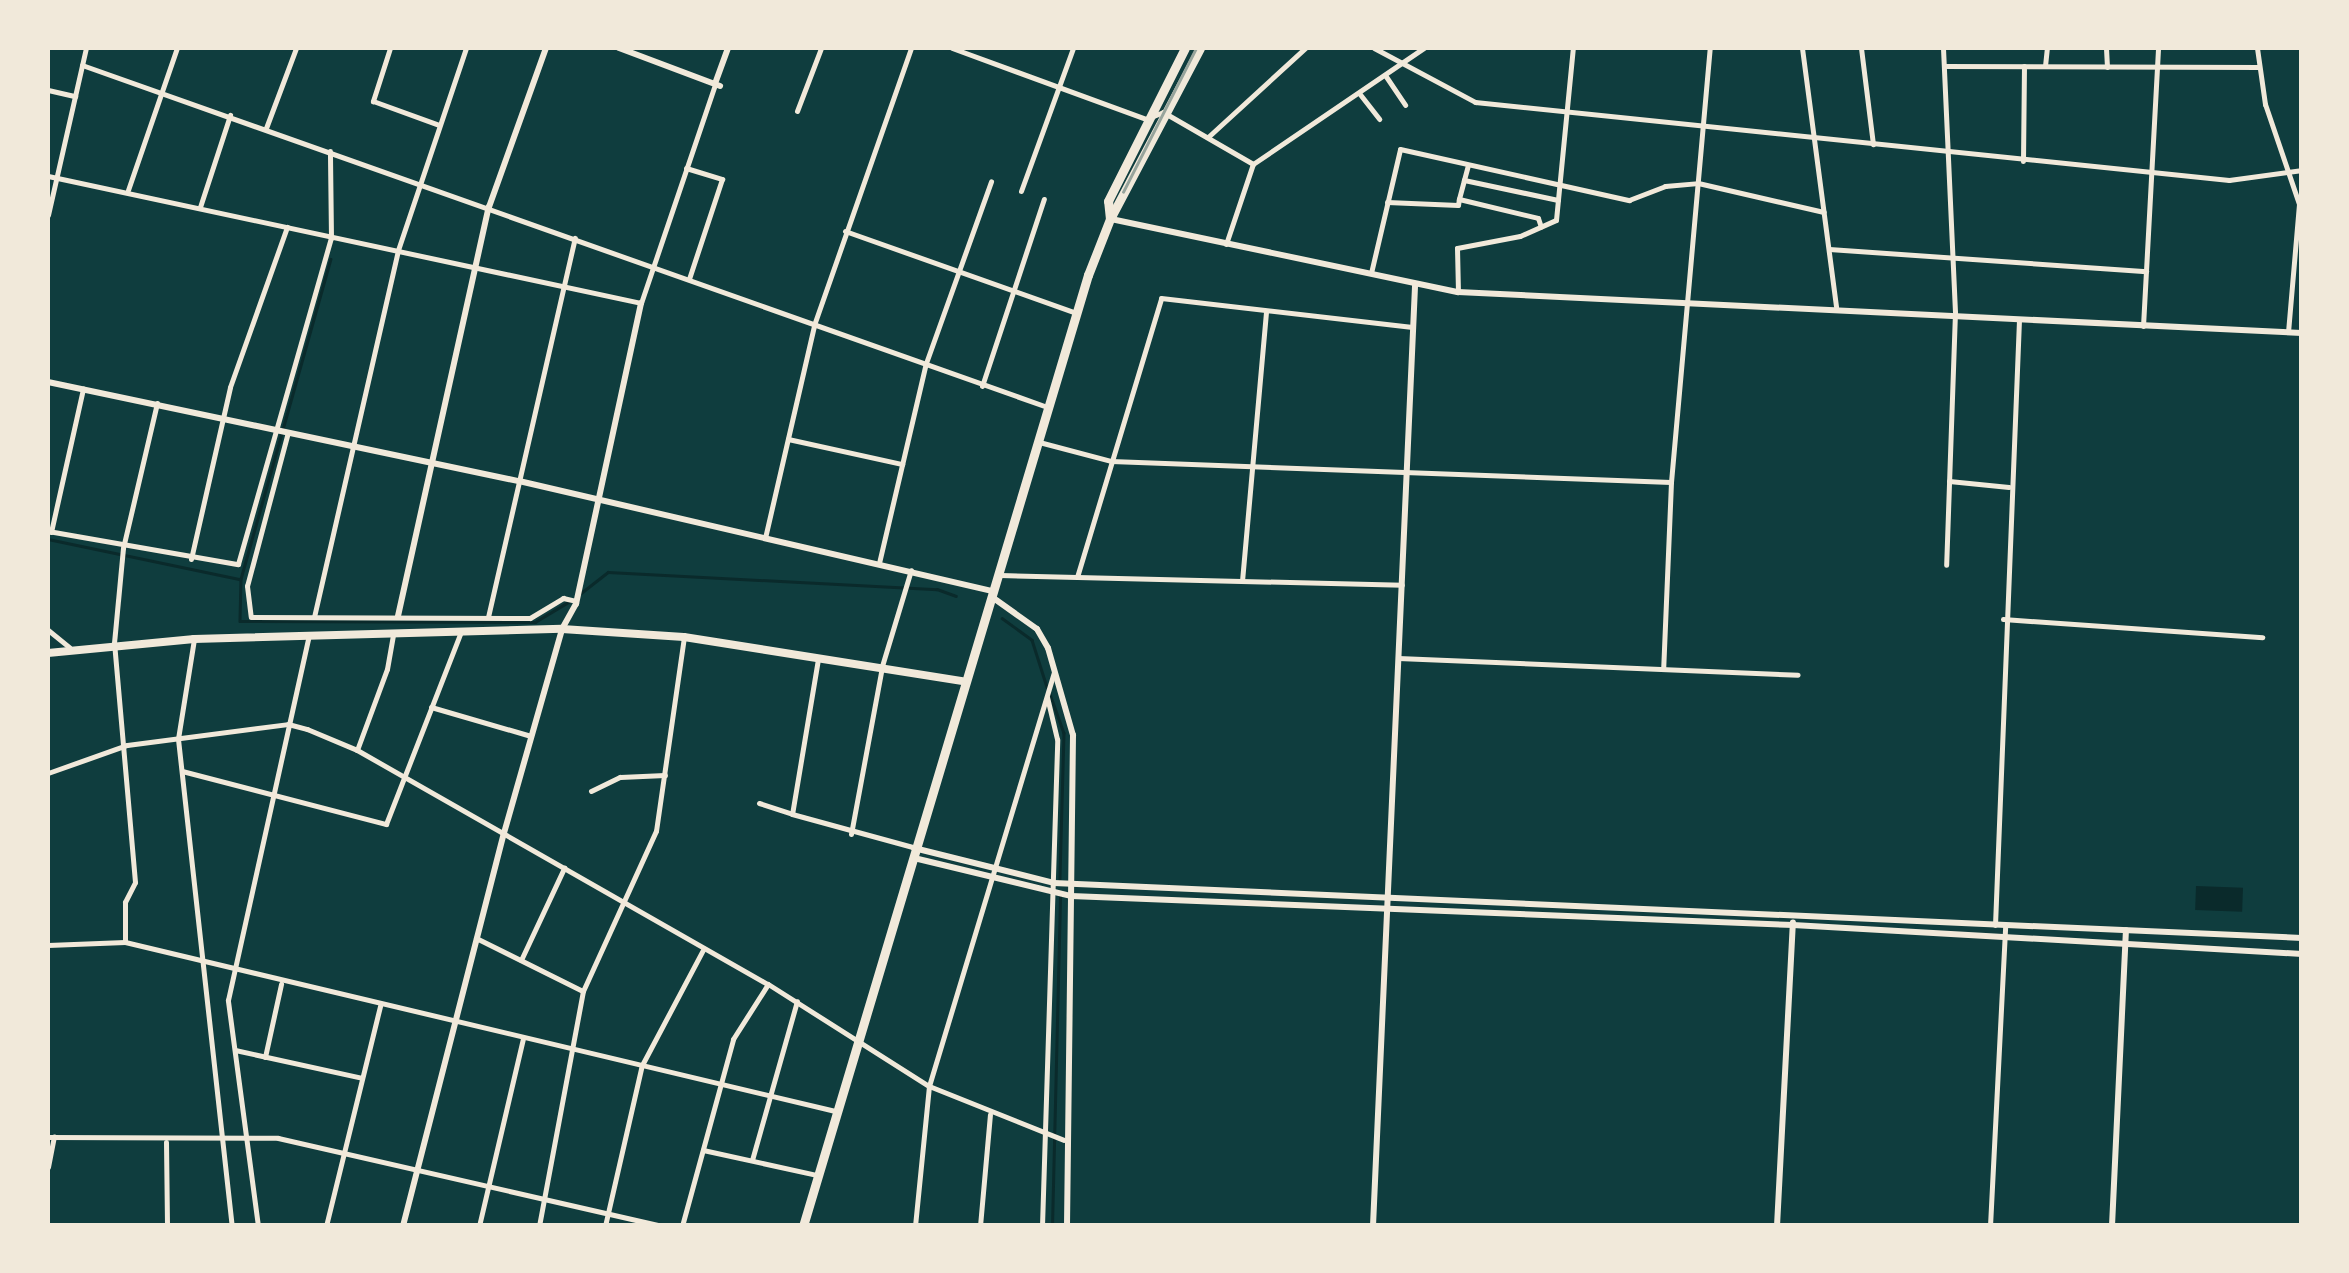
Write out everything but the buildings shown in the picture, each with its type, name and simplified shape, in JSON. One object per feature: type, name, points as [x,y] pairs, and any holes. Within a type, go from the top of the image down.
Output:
[{"type":"main road","points":[[803,1226],[995,574],[1076,313],[1110,218],[1108,201],[1185,48]]},
{"type":"main road","points":[[1110,218],[1121,208],[1163,112],[1200,48]]},
{"type":"main road","points":[[48,653],[114,643],[194,639],[562,628],[684,637],[963,681]]},
{"type":"street","points":[[48,214],[86,48]]},
{"type":"street","points":[[128,190],[176,48]]},
{"type":"street","points":[[266,128],[296,48]]},
{"type":"street","points":[[390,48],[373,101],[439,126]]},
{"type":"street","points":[[314,617],[398,250],[466,48]]},
{"type":"street","points":[[357,750],[388,669],[488,207],[546,48]]},
{"type":"street","points":[[619,48],[718,84]]},
{"type":"street","points":[[402,1226],[452,1022],[531,736],[562,628],[576,601],[652,264],[728,48]]},
{"type":"street","points":[[797,111],[820,48]]},
{"type":"street","points":[[764,540],[814,325],[910,48]]},
{"type":"street","points":[[952,48],[1146,119],[1163,112],[1252,164]]},
{"type":"street","points":[[1021,191],[1073,48]]},
{"type":"street","points":[[1208,137],[1305,48]]},
{"type":"street","points":[[1374,48],[1475,102],[2152,173],[2286,177],[2302,170]]},
{"type":"street","points":[[1226,245],[1252,164],[1424,48]]},
{"type":"street","points":[[1458,292],[1457,248],[1556,220],[1573,48]]},
{"type":"street","points":[[1663,669],[1684,303],[1710,48]]},
{"type":"street","points":[[1802,48],[1836,307]]},
{"type":"street","points":[[1861,48],[1874,145]]},
{"type":"street","points":[[1943,48],[1955,312],[1946,565]]},
{"type":"street","points":[[2045,66],[2046,48]]},
{"type":"street","points":[[2106,48],[2107,66]]},
{"type":"street","points":[[2143,326],[2158,48]]},
{"type":"street","points":[[2257,48],[2300,222],[2288,332]]},
{"type":"street","points":[[82,65],[161,89],[1046,407]]},
{"type":"street","points":[[1944,66],[2260,66]]},
{"type":"street","points":[[2023,161],[2024,66]]},
{"type":"street","points":[[1385,75],[1405,105]]},
{"type":"street","points":[[48,90],[75,96]]},
{"type":"street","points":[[1359,92],[1379,119]]},
{"type":"street","points":[[200,207],[230,115]]},
{"type":"street","points":[[1370,276],[1400,149],[1628,200],[1664,186],[1698,182],[1824,212]]},
{"type":"street","points":[[83,390],[49,532],[123,548],[238,564],[330,238],[330,151]]},
{"type":"street","points":[[1388,202],[1458,205],[1468,164]]},
{"type":"street","points":[[686,168],[722,180],[689,278]]},
{"type":"street","points":[[48,176],[128,190],[330,238],[642,303]]},
{"type":"street","points":[[1464,180],[1558,200]]},
{"type":"street","points":[[880,563],[926,364],[991,181]]},
{"type":"street","points":[[982,386],[1044,199]]},
{"type":"street","points":[[1459,199],[1538,218],[1541,226]]},
{"type":"street","points":[[1110,218],[1458,292],[1955,312],[2302,333]]},
{"type":"street","points":[[191,559],[222,418],[287,228]]},
{"type":"street","points":[[845,231],[1076,313]]},
{"type":"street","points":[[488,618],[575,238]]},
{"type":"street","points":[[1829,249],[2146,272]]},
{"type":"street","points":[[1372,1226],[1415,285]]},
{"type":"street","points":[[1076,577],[1161,298],[1412,327]]},
{"type":"street","points":[[1242,581],[1247,464],[1266,310]]},
{"type":"street","points":[[1995,925],[2003,619],[2019,316]]},
{"type":"street","points":[[48,382],[354,445],[910,570],[990,593],[1036,629],[1073,736],[1061,1139],[1068,1226]]},
{"type":"street","points":[[125,942],[125,902],[135,882],[127,746],[114,643],[123,548],[157,404]]},
{"type":"street","points":[[288,432],[244,602],[251,617],[530,618],[563,598],[576,601]]},
{"type":"street","points":[[788,439],[902,464]]},
{"type":"street","points":[[1036,442],[1112,461],[1407,468],[1671,482]]},
{"type":"street","points":[[1949,481],[2009,487]]},
{"type":"street","points":[[852,834],[882,666],[910,570]]},
{"type":"street","points":[[995,574],[1402,586]]},
{"type":"street","points":[[2003,619],[2262,636]]},
{"type":"street","points":[[48,630],[70,648]]},
{"type":"street","points":[[182,771],[386,824],[460,634]]},
{"type":"street","points":[[258,1226],[228,1000],[309,636]]},
{"type":"street","points":[[539,1226],[576,1050],[583,991],[627,904],[656,832],[684,637]]},
{"type":"street","points":[[194,639],[178,739],[232,1226]]},
{"type":"street","points":[[792,814],[818,656]]},
{"type":"street","points":[[1398,658],[1798,676]]},
{"type":"street","points":[[915,1226],[929,1086],[1053,675]]},
{"type":"street","points":[[1042,1226],[1057,739],[1046,695]]},
{"type":"street","points":[[432,706],[531,736]]},
{"type":"street","points":[[48,773],[127,746],[288,724],[357,750],[404,776],[797,1001],[929,1086],[1061,1139]]},
{"type":"street","points":[[590,791],[620,777],[666,775]]},
{"type":"street","points":[[759,804],[990,880],[1067,895],[1389,910],[1995,925],[2302,938]]},
{"type":"street","points":[[912,852],[1054,883],[1793,920],[2007,939],[2302,954]]},
{"type":"street","points":[[521,960],[564,868]]},
{"type":"street","points":[[1777,1226],[1793,920]]},
{"type":"street","points":[[1990,1226],[2005,926]]},
{"type":"street","points":[[2112,1226],[2126,930]]},
{"type":"street","points":[[476,938],[583,991]]},
{"type":"street","points":[[48,945],[125,942],[234,973],[835,1111]]},
{"type":"street","points":[[605,1226],[642,1065],[704,947]]},
{"type":"street","points":[[265,1057],[281,984]]},
{"type":"street","points":[[682,1226],[733,1039],[768,984]]},
{"type":"street","points":[[752,1160],[797,1001]]},
{"type":"street","points":[[326,1226],[380,1006]]},
{"type":"street","points":[[479,1226],[523,1038]]},
{"type":"street","points":[[235,1050],[362,1078]]},
{"type":"street","points":[[980,1226],[990,1112]]},
{"type":"street","points":[[48,1167],[50,1137],[166,1142],[247,1139],[344,1151],[662,1226]]},
{"type":"street","points":[[166,1142],[167,1226]]},
{"type":"street","points":[[702,1150],[817,1175]]},
{"type":"water","points":[[2196,886],[2243,888],[2242,912],[2195,910]]},
{"type":"waterway","points":[[331,259],[241,579],[240,621],[535,622],[570,601]]},
{"type":"waterway","points":[[48,539],[240,579]]},
{"type":"waterway","points":[[581,593],[608,572],[937,589],[956,596]]},
{"type":"waterway","points":[[1002,618],[1032,640],[1047,687]]},
{"type":"waterway","points":[[1050,694],[1064,733],[1060,879]]},
{"type":"waterway","points":[[1052,1226],[1060,897]]},
{"type":"tram line","points":[[1123,192],[1196,48]]}]
